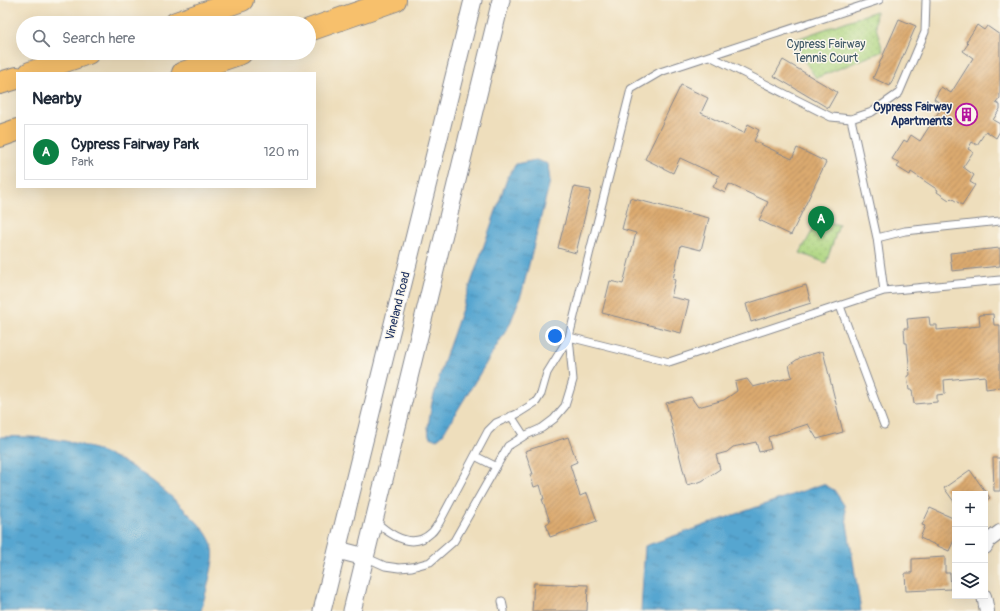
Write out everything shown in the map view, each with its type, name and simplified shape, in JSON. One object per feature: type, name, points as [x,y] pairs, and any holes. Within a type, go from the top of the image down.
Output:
[{"type":"highway","points":[[196,16],[242,0]]},
{"type":"highway","points":[[316,28],[395,0]]},
{"type":"highway","points":[[33,72],[68,60]]},
{"type":"highway","points":[[186,72],[221,60]]},
{"type":"highway","points":[[0,83],[16,78]]},
{"type":"highway","points":[[0,136],[16,130]]},
{"type":"street","name":"Vineland Road","points":[[322,611],[473,0]]},
{"type":"street","points":[[352,611],[499,8]]},
{"type":"street","points":[[988,541],[1000,532]]},
{"type":"street","points":[[338,550],[365,557]]},
{"type":"street","points":[[985,599],[987,611]]},
{"type":"lane","points":[[365,557],[385,566],[399,568],[412,567],[430,562],[454,541],[495,466],[508,446],[524,436],[542,428],[554,419],[565,406],[573,380],[569,337],[588,255],[631,89],[660,72],[879,0]]},
{"type":"lane","points":[[710,56],[831,117],[850,120],[872,112],[899,93],[924,32],[926,0]]},
{"type":"lane","points":[[850,120],[877,238],[884,292]]},
{"type":"lane","points":[[877,238],[905,231],[1000,221]]},
{"type":"lane","points":[[569,337],[669,362],[884,292],[1000,280]]},
{"type":"lane","points":[[840,306],[884,425]]},
{"type":"lane","points":[[374,520],[391,535],[410,541],[420,540],[431,534],[439,523],[488,431],[496,423],[536,402],[541,394],[547,373],[569,337]]},
{"type":"lane","points":[[511,416],[524,436]]},
{"type":"lane","points":[[475,456],[495,466]]},
{"type":"lane","points":[[502,601],[504,611]]},
{"type":"green space","name":"Cypress Fairway Tennis Court","points":[[876,11],[875,24],[883,51],[816,78],[791,41]]},
{"type":"green space","points":[[819,219],[839,225],[826,263],[800,253]]},
{"type":"water","points":[[536,160],[548,164],[550,181],[522,292],[510,324],[443,434],[436,440],[429,436],[428,427],[432,402],[445,358],[508,176],[516,164]]},
{"type":"water","points":[[0,437],[54,439],[97,450],[116,458],[153,481],[191,516],[209,538],[213,549],[213,562],[201,611],[0,611]]},
{"type":"water","points":[[823,484],[834,490],[844,505],[861,611],[641,611],[645,546]]},
{"type":"building","points":[[899,19],[916,26],[890,86],[873,78]]},
{"type":"building","name":"Cypress Fairway Apartments","points":[[977,25],[984,30],[987,26],[1000,35],[1000,98],[996,103],[1000,105],[1000,109],[993,120],[1000,124],[1000,131],[996,138],[986,131],[977,145],[972,142],[968,149],[973,152],[963,167],[974,175],[970,182],[975,185],[962,205],[951,198],[949,200],[937,192],[938,190],[911,172],[910,175],[897,167],[900,163],[892,159],[904,140],[907,142],[911,135],[920,141],[943,105],[934,99],[941,87],[951,93],[973,58],[963,51],[968,44],[966,42]]},
{"type":"building","points":[[783,60],[837,92],[828,108],[774,76]]},
{"type":"building","points":[[681,85],[708,98],[701,113],[744,133],[748,124],[759,130],[754,141],[792,159],[797,148],[826,162],[791,235],[759,220],[768,202],[729,184],[725,193],[713,187],[719,176],[680,158],[673,173],[645,159]]},
{"type":"building","points":[[574,187],[591,190],[576,253],[558,248]]},
{"type":"building","points":[[630,198],[709,218],[701,250],[681,245],[673,279],[675,280],[671,297],[689,301],[681,333],[602,313],[610,281],[623,284],[636,233],[622,229]]},
{"type":"building","points":[[1000,248],[1000,266],[952,271],[950,253]]},
{"type":"building","points":[[806,285],[811,303],[751,322],[746,304]]},
{"type":"building","points":[[993,314],[994,325],[1000,325],[1000,387],[986,389],[985,376],[944,380],[945,394],[937,395],[937,402],[914,404],[912,390],[909,390],[907,376],[910,375],[904,328],[908,328],[907,319],[929,317],[930,325],[937,325],[937,330],[980,326],[979,315]]},
{"type":"building","points":[[823,351],[843,432],[817,439],[808,424],[768,437],[771,449],[759,452],[756,442],[733,447],[727,452],[716,455],[720,469],[702,481],[687,485],[666,403],[691,397],[698,407],[724,400],[737,391],[735,382],[747,379],[753,387],[792,377],[789,365],[801,357]]},
{"type":"building","points":[[568,437],[577,462],[570,465],[580,496],[587,493],[597,521],[550,537],[546,524],[550,522],[542,499],[544,499],[540,485],[534,487],[530,474],[533,474],[525,451]]},
{"type":"building","points":[[993,458],[1000,458],[1000,491],[994,491]]},
{"type":"building","points":[[970,470],[985,491],[952,491],[952,499],[944,488]]},
{"type":"building","points":[[930,508],[952,518],[952,544],[949,551],[920,538],[925,526],[922,525]]},
{"type":"building","points":[[945,557],[945,573],[950,573],[951,589],[906,591],[905,573],[912,573],[912,559]]},
{"type":"building","points":[[534,583],[588,585],[587,611],[532,611]]},
{"type":"place","name":"Cypress Fairway Apartments","points":[[967,114]]},
{"type":"place","name":"Cypress Fairway Park","points":[[821,239]]}]
